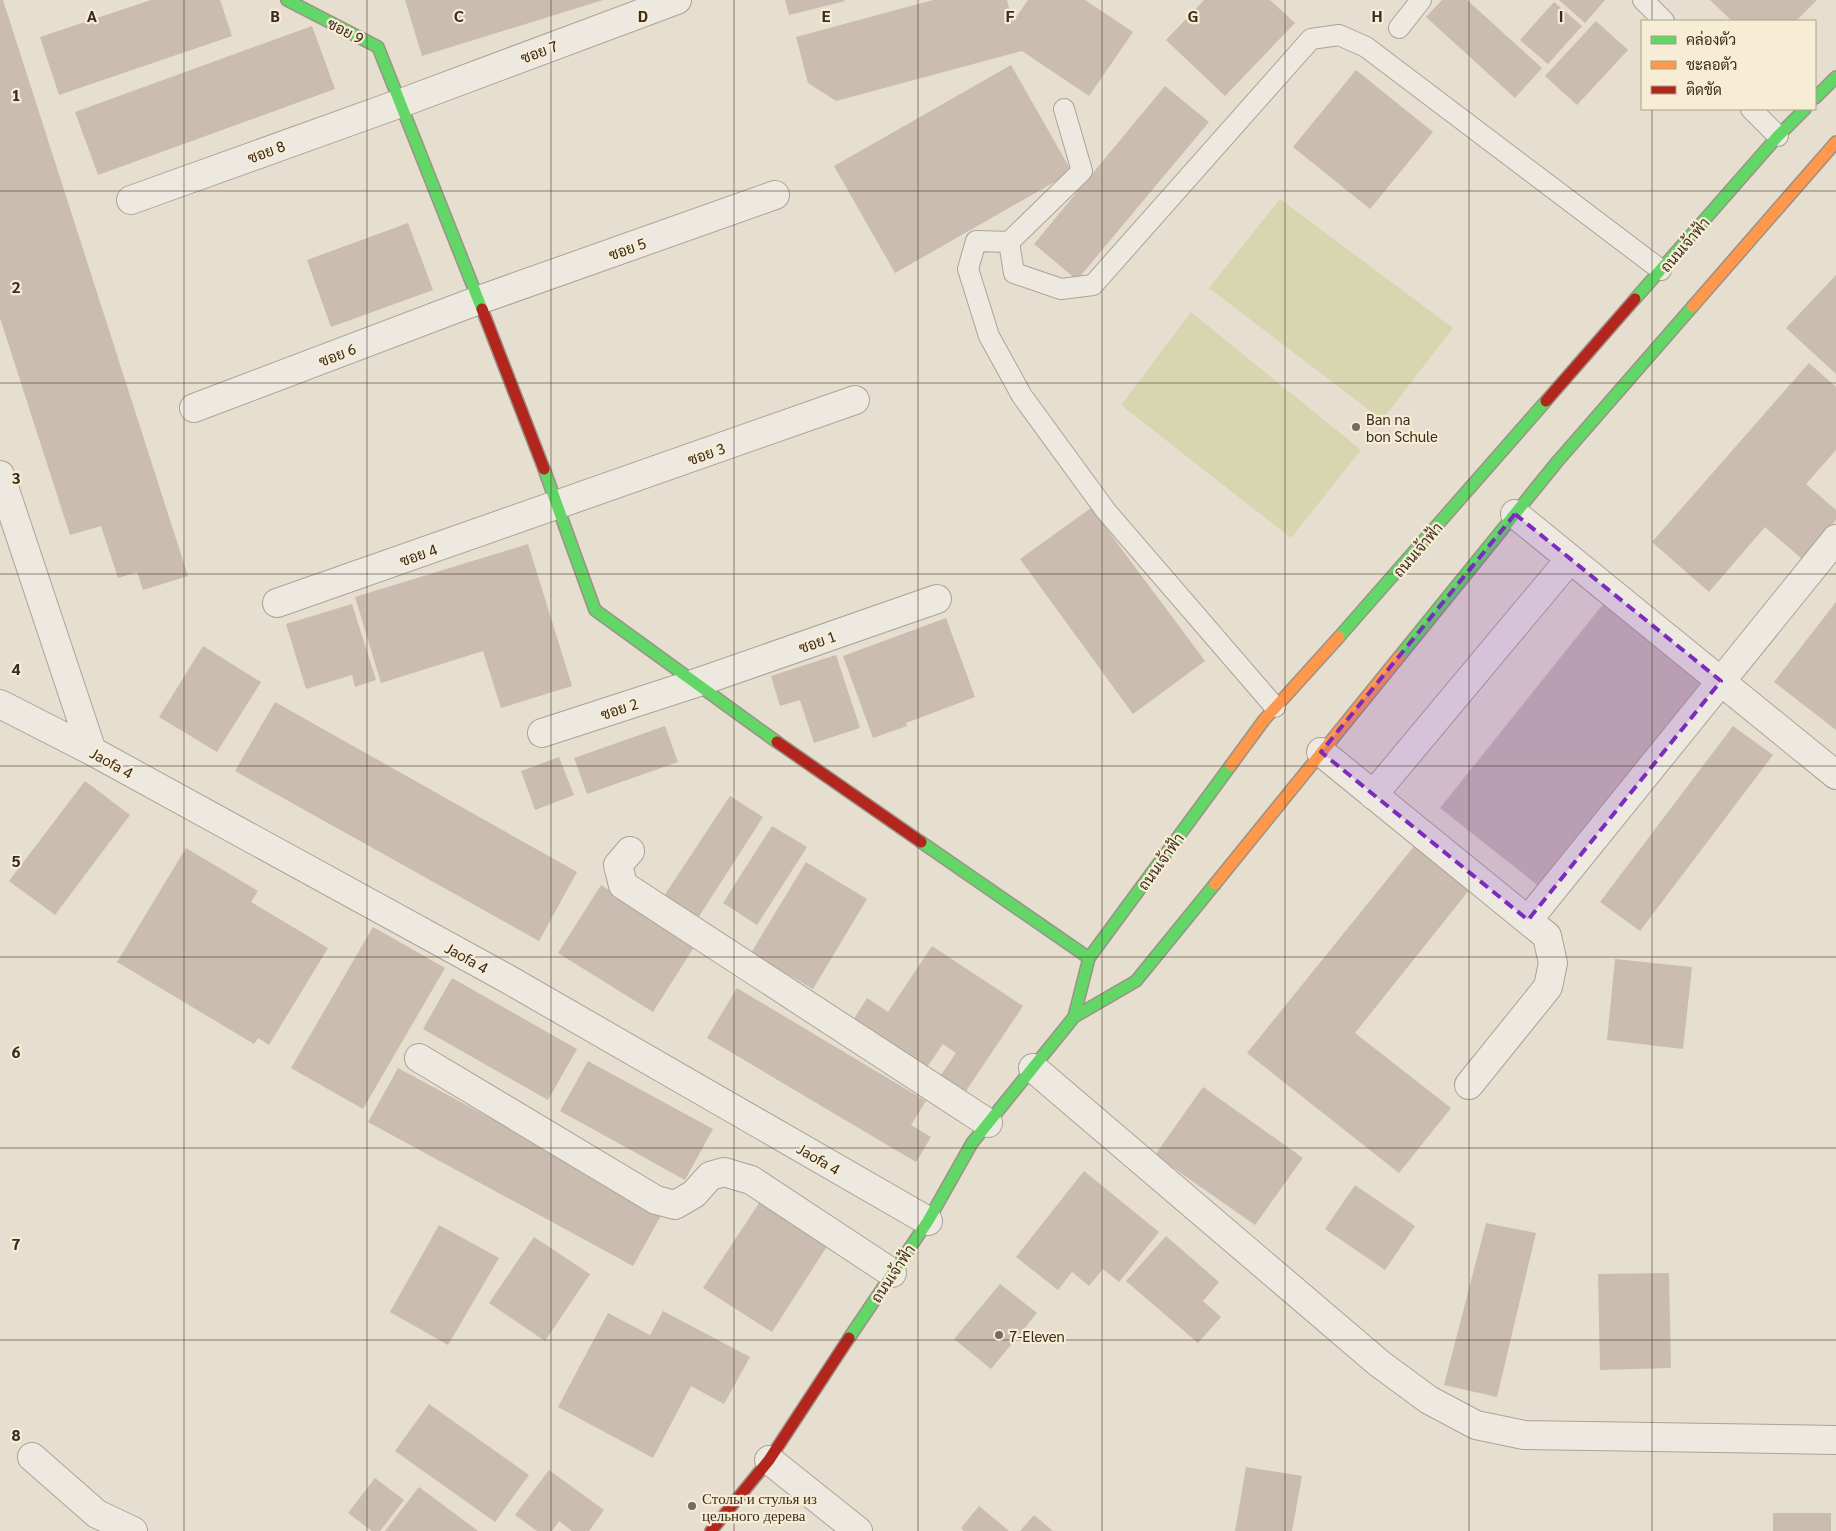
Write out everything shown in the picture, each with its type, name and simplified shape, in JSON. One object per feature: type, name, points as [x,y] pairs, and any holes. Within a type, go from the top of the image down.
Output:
[{"type":"main road","name":"ซอย 9","points":[[287,0],[378,47],[401,103]]},
{"type":"main road","points":[[1816,97],[1836,77]]},
{"type":"main road","points":[[401,103],[558,505],[595,610],[804,762],[1088,958]]},
{"type":"main road","name":"ถนนเจ้าฟ้า","points":[[1074,1017],[1088,958],[1264,720],[1379,593],[1778,136],[1804,110]]},
{"type":"main road","name":"ถนนเจ้าฟ้า","points":[[711,1531],[769,1460],[928,1221],[972,1143],[1032,1068],[1074,1017],[1136,981],[1557,462],[1836,142]]},
{"type":"street","name":"ซอย 7","points":[[401,103],[677,0]]},
{"type":"street","name":"ซอย 8","points":[[131,200],[401,103]]},
{"type":"street","name":"ซอย 5","points":[[479,300],[775,195]]},
{"type":"street","name":"ซอย 6","points":[[194,408],[479,300]]},
{"type":"street","name":"ซอย 3","points":[[558,505],[855,400]]},
{"type":"street","points":[[0,475],[92,751]]},
{"type":"street","name":"ซอย 4","points":[[278,603],[558,505]]},
{"type":"street","points":[[1515,514],[1836,775]]},
{"type":"street","points":[[1528,920],[1836,539]]},
{"type":"street","points":[[1373,795],[1570,559]]},
{"type":"street","name":"ซอย 1","points":[[696,683],[937,599]]},
{"type":"street","name":"ซอย 2","points":[[542,733],[696,683]]},
{"type":"street","name":"Jaofa 4","points":[[0,704],[92,751],[506,978],[928,1221]]},
{"type":"street","points":[[1321,752],[1547,936],[1553,962],[1548,987],[1469,1085]]},
{"type":"street","points":[[630,851],[618,865],[623,885],[988,1123]]},
{"type":"street","points":[[419,1058],[656,1200],[675,1205],[694,1194],[710,1176],[724,1172],[751,1180],[892,1273]]},
{"type":"street","points":[[1032,1068],[1380,1364],[1429,1400],[1476,1425],[1524,1435],[1836,1440]]},
{"type":"street","points":[[32,1457],[97,1514],[133,1531]]},
{"type":"street","points":[[769,1460],[858,1531]]},
{"type":"lane","points":[[1399,28],[1421,0]]},
{"type":"lane","points":[[1643,0],[1663,20]]},
{"type":"lane","points":[[1009,242],[1014,273],[1060,289],[1093,286],[1311,39],[1340,35],[1366,47],[1661,270]]},
{"type":"lane","points":[[1064,109],[1082,171],[1009,242],[976,241],[968,268],[989,336],[1022,396],[1106,511],[1275,707]]},
{"type":"lane","points":[[1751,110],[1778,136]]},
{"type":"highlighted area","points":[[1515,514],[1721,681],[1528,920],[1321,752]]},
{"type":"green space","points":[[1280,199],[1453,328],[1382,420],[1209,288]]},
{"type":"green space","points":[[1191,312],[1361,450],[1291,538],[1121,405]]},
{"type":"building","points":[[0,0],[3,0],[188,576],[143,590],[137,572],[118,578],[101,526],[70,535],[0,318]]},
{"type":"building","points":[[151,0],[220,0],[232,36],[59,95],[40,37]]},
{"type":"building","points":[[405,0],[603,0],[422,56]]},
{"type":"building","points":[[785,0],[844,0],[845,1],[789,15]]},
{"type":"building","points":[[933,0],[1007,0],[1013,22],[1028,0],[1085,0],[1133,32],[1089,96],[1022,51],[836,101],[808,83],[796,37]]},
{"type":"building","points":[[1204,0],[1270,0],[1295,23],[1225,96],[1166,40]]},
{"type":"building","points":[[1442,0],[1467,0],[1542,68],[1515,98],[1426,17]]},
{"type":"building","points":[[1559,0],[1605,0],[1585,23]]},
{"type":"building","points":[[1710,0],[1817,0],[1797,20],[1731,20]]},
{"type":"building","points":[[1554,2],[1582,26],[1548,64],[1520,40]]},
{"type":"building","points":[[1596,21],[1628,50],[1577,105],[1545,76]]},
{"type":"building","points":[[312,26],[335,89],[98,175],[75,112]]},
{"type":"building","points":[[1011,65],[1072,172],[895,273],[834,166]]},
{"type":"building","points":[[1356,70],[1433,132],[1370,209],[1293,147]]},
{"type":"building","points":[[1165,86],[1209,122],[1077,280],[1034,244]]},
{"type":"building","points":[[408,223],[433,290],[331,327],[307,260]]},
{"type":"building","points":[[1836,275],[1836,374],[1786,328]]},
{"type":"building","points":[[1809,363],[1836,387],[1836,450],[1806,484],[1836,510],[1836,520],[1802,559],[1765,527],[1709,592],[1652,542]]},
{"type":"building","points":[[1091,508],[1205,661],[1133,714],[1020,559]]},
{"type":"building","points":[[528,544],[572,686],[501,708],[483,651],[381,683],[355,597]]},
{"type":"building","points":[[1836,602],[1836,730],[1774,682]]},
{"type":"building","points":[[1604,603],[1709,686],[1545,891],[1440,808]]},
{"type":"building","points":[[352,604],[376,680],[355,687],[352,675],[306,689],[286,624]]},
{"type":"building","points":[[946,618],[975,697],[906,723],[907,726],[873,738],[843,656]]},
{"type":"building","points":[[203,646],[261,682],[217,752],[159,717]]},
{"type":"building","points":[[836,655],[860,728],[814,743],[800,700],[780,706],[771,676]]},
{"type":"building","points":[[275,702],[577,872],[539,941],[235,771]]},
{"type":"building","points":[[665,726],[678,762],[587,794],[574,758]]},
{"type":"building","points":[[1733,726],[1773,755],[1640,931],[1600,902]]},
{"type":"building","points":[[559,757],[574,795],[535,810],[521,771]]},
{"type":"building","points":[[85,781],[130,815],[55,915],[9,881]]},
{"type":"building","points":[[730,796],[763,817],[698,918],[664,896]]},
{"type":"building","points":[[772,826],[807,847],[757,925],[723,903]]},
{"type":"building","points":[[1415,845],[1470,889],[1355,1033],[1451,1108],[1399,1173],[1247,1053]]},
{"type":"building","points":[[186,848],[258,891],[251,902],[328,948],[269,1045],[258,1038],[254,1044],[117,962]]},
{"type":"building","points":[[806,862],[867,899],[813,989],[751,953]]},
{"type":"building","points":[[601,885],[696,944],[653,1012],[558,953]]},
{"type":"building","points":[[373,927],[445,968],[363,1109],[291,1068]]},
{"type":"building","points":[[932,946],[1023,1006],[964,1094],[939,1078],[956,1053],[943,1044],[925,1070],[852,1022],[867,998],[888,1012]]},
{"type":"building","points":[[1615,959],[1692,967],[1683,1049],[1607,1040]]},
{"type":"building","points":[[452,978],[577,1049],[548,1100],[423,1029]]},
{"type":"building","points":[[737,988],[926,1101],[911,1125],[931,1137],[916,1162],[707,1038]]},
{"type":"building","points":[[588,1061],[713,1129],[685,1180],[560,1111]]},
{"type":"building","points":[[398,1068],[663,1212],[633,1266],[368,1122]]},
{"type":"building","points":[[1203,1087],[1303,1158],[1255,1225],[1155,1155]]},
{"type":"building","points":[[1084,1171],[1159,1232],[1119,1282],[1103,1269],[1089,1286],[1072,1272],[1058,1290],[1016,1257]]},
{"type":"building","points":[[1355,1185],[1415,1226],[1385,1270],[1325,1229]]},
{"type":"building","points":[[763,1197],[831,1240],[772,1332],[703,1288]]},
{"type":"building","points":[[1486,1223],[1536,1233],[1497,1397],[1444,1385]]},
{"type":"building","points":[[439,1225],[499,1258],[448,1345],[390,1312]]},
{"type":"building","points":[[1166,1236],[1219,1282],[1203,1301],[1221,1317],[1198,1343],[1126,1281]]},
{"type":"building","points":[[534,1237],[590,1274],[545,1341],[489,1303]]},
{"type":"building","points":[[1669,1273],[1671,1368],[1600,1370],[1598,1274]]},
{"type":"building","points":[[1000,1284],[1037,1313],[991,1369],[954,1339]]},
{"type":"building","points":[[663,1311],[750,1357],[724,1404],[691,1386],[653,1458],[558,1407],[608,1313],[650,1335]]},
{"type":"building","points":[[429,1404],[529,1475],[495,1522],[395,1451]]},
{"type":"building","points":[[1246,1467],[1302,1476],[1292,1531],[1235,1531]]},
{"type":"building","points":[[549,1470],[604,1510],[589,1531],[572,1531],[559,1521],[552,1531],[537,1531],[515,1515]]},
{"type":"building","points":[[375,1478],[404,1500],[380,1531],[372,1531],[348,1513]]},
{"type":"building","points":[[419,1487],[478,1531],[385,1531]]},
{"type":"building","points":[[979,1506],[1009,1531],[964,1531],[961,1528]]},
{"type":"building","points":[[1773,1513],[1831,1513],[1831,1531],[1773,1531]]},
{"type":"building","points":[[1034,1515],[1053,1531],[1020,1531]]},
{"type":"traffic: fast","points":[[287,0],[378,47],[482,309]]},
{"type":"traffic: fast","points":[[1816,97],[1836,77]]},
{"type":"traffic: fast","points":[[1635,299],[1778,136],[1804,110]]},
{"type":"traffic: fast","points":[[1399,657],[1557,462],[1693,306]]},
{"type":"traffic: fast","points":[[1339,637],[1546,401]]},
{"type":"traffic: fast","points":[[544,469],[595,610],[777,742]]},
{"type":"traffic: fast","points":[[1074,1017],[1089,958],[1231,765]]},
{"type":"traffic: fast","points":[[921,842],[1089,958]]},
{"type":"traffic: fast","points":[[849,1338],[928,1221],[972,1143],[1074,1017],[1136,981],[1215,884]]},
{"type":"traffic: slow","points":[[1693,306],[1836,142]]},
{"type":"traffic: slow","points":[[1231,765],[1264,720],[1339,637]]},
{"type":"traffic: slow","points":[[1215,884],[1399,657]]},
{"type":"traffic: jam","points":[[1546,401],[1635,299]]},
{"type":"traffic: jam","points":[[482,309],[544,469]]},
{"type":"traffic: jam","points":[[777,742],[921,842]]},
{"type":"traffic: jam","points":[[711,1531],[769,1460],[849,1338]]},
{"type":"place","name":"Ban na bon Schule","points":[[1356,427]]},
{"type":"place","name":"7-Eleven","points":[[999,1335]]},
{"type":"place","name":"Столы и стулья из цельного дерева","points":[[692,1506]]}]
